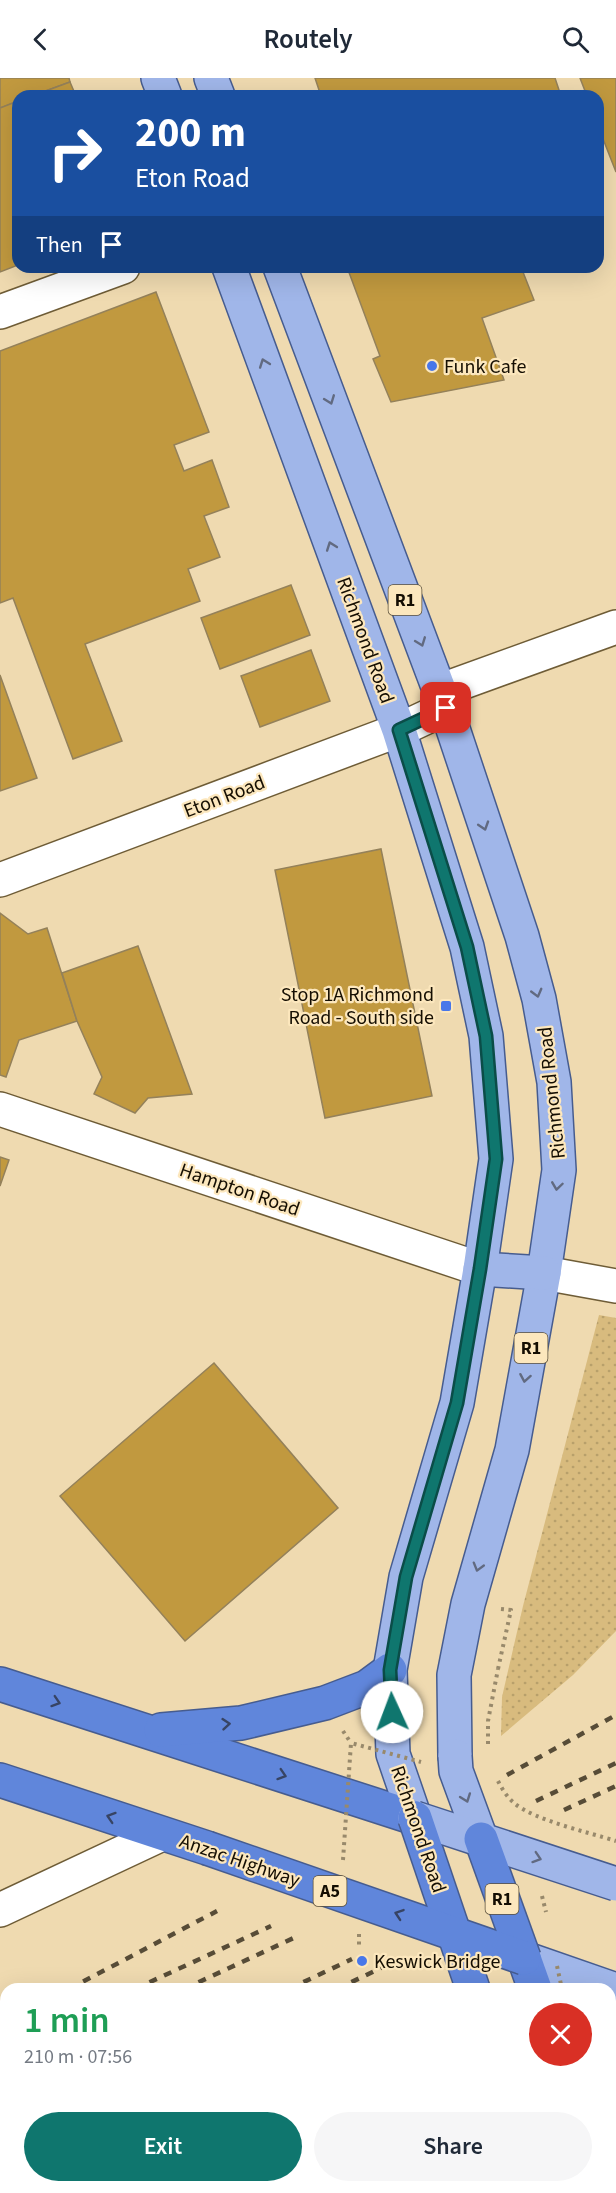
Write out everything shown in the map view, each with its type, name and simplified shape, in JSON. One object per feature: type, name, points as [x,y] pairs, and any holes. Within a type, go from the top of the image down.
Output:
[{"type":"highway","points":[[147,1731],[241,1723],[325,1703],[367,1687],[390,1670]]},
{"type":"highway","points":[[0,1684],[415,1818]]},
{"type":"highway","name":"Anzac Highway","points":[[0,1780],[207,1848],[524,1958]]},
{"type":"highway","name":"Richmond Road","points":[[415,1818],[471,1983]]},
{"type":"highway","name":"R1","points":[[481,1839],[524,1958],[546,1979]]},
{"type":"main road","name":"Richmond Road","points":[[230,273],[399,730],[467,947],[486,1036],[496,1159],[480,1269],[457,1403],[406,1577],[390,1670],[393,1754],[415,1818]]},
{"type":"main road","name":"Richmond Road","points":[[282,273],[442,699],[522,936],[542,1011],[554,1082],[560,1170],[544,1273],[512,1450],[468,1604],[454,1676],[456,1771],[481,1839]]},
{"type":"main road","points":[[480,1269],[544,1273]]},
{"type":"main road","points":[[415,1818],[616,1884]]},
{"type":"main road","points":[[546,1979],[571,1983]]},
{"type":"street","points":[[0,312],[107,273]]},
{"type":"street","name":"Eton Road","points":[[0,880],[399,730],[442,699],[616,627]]},
{"type":"street","name":"Hampton Road","points":[[0,1109],[480,1269]]},
{"type":"street","points":[[544,1273],[616,1286]]},
{"type":"street","points":[[0,1910],[162,1834]]},
{"type":"path","points":[[490,1752],[488,1721],[498,1669]]},
{"type":"path","points":[[351,1743],[342,1860],[358,1865],[359,1949]]},
{"type":"path","points":[[495,1776],[503,1792],[514,1804],[535,1815],[616,1841]]},
{"type":"shaded area","points":[[599,1315],[616,1318],[616,1631],[573,1675],[501,1736],[502,1697],[523,1606]]},
{"type":"building","points":[[0,78],[69,78],[70,82],[48,90],[12,90],[12,103],[0,108]]},
{"type":"building","points":[[315,78],[555,78],[559,90],[319,90]]},
{"type":"building","points":[[580,78],[616,78],[616,172],[604,141],[604,90],[585,90]]},
{"type":"building","points":[[70,82],[73,90],[48,90]]},
{"type":"building","points":[[12,103],[12,267],[0,272],[0,108]]},
{"type":"building","points":[[349,273],[523,273],[534,300],[482,318],[504,380],[391,402],[373,359],[380,356]]},
{"type":"building","points":[[156,292],[209,432],[174,445],[184,471],[212,460],[229,507],[204,516],[220,557],[188,569],[200,601],[85,644],[122,741],[73,759],[13,598],[0,603],[0,351]]},
{"type":"building","points":[[291,585],[310,635],[220,669],[201,618]]},
{"type":"building","points":[[311,650],[330,701],[260,727],[241,676]]},
{"type":"building","points":[[0,675],[37,778],[0,791]]},
{"type":"building","points":[[381,849],[432,1096],[325,1118],[275,870]]},
{"type":"building","points":[[0,913],[28,934],[47,928],[77,1021],[19,1040],[6,1077],[0,1075]]},
{"type":"building","points":[[138,946],[192,1094],[148,1098],[135,1113],[94,1094],[102,1077],[77,1021],[62,973]]},
{"type":"building","points":[[0,1157],[9,1160],[0,1186]]},
{"type":"building","points":[[214,1363],[338,1508],[185,1641],[60,1496]]},
{"type":"railway","points":[[507,1775],[616,1715]]},
{"type":"railway","points":[[536,1801],[616,1763]]},
{"type":"railway","points":[[564,1810],[616,1786]]},
{"type":"railway","points":[[80,1983],[217,1911]]},
{"type":"railway","points":[[148,1983],[271,1926]]},
{"type":"railway","points":[[197,1983],[300,1935]]},
{"type":"railway","points":[[302,1983],[352,1959]]},
{"type":"railway","points":[[350,1983],[383,1967]]},
{"type":"place","name":"Funk Cafe","points":[[432,366]]},
{"type":"place","name":"Stop 1A Richmond Road - South side","points":[[446,1006]]},
{"type":"place","name":"Keswick Bridge","points":[[362,1961]]},
{"type":"route","points":[[392,1712],[390,1670],[406,1577],[457,1403],[496,1159],[486,1036],[467,947],[399,730],[446,708]]}]
